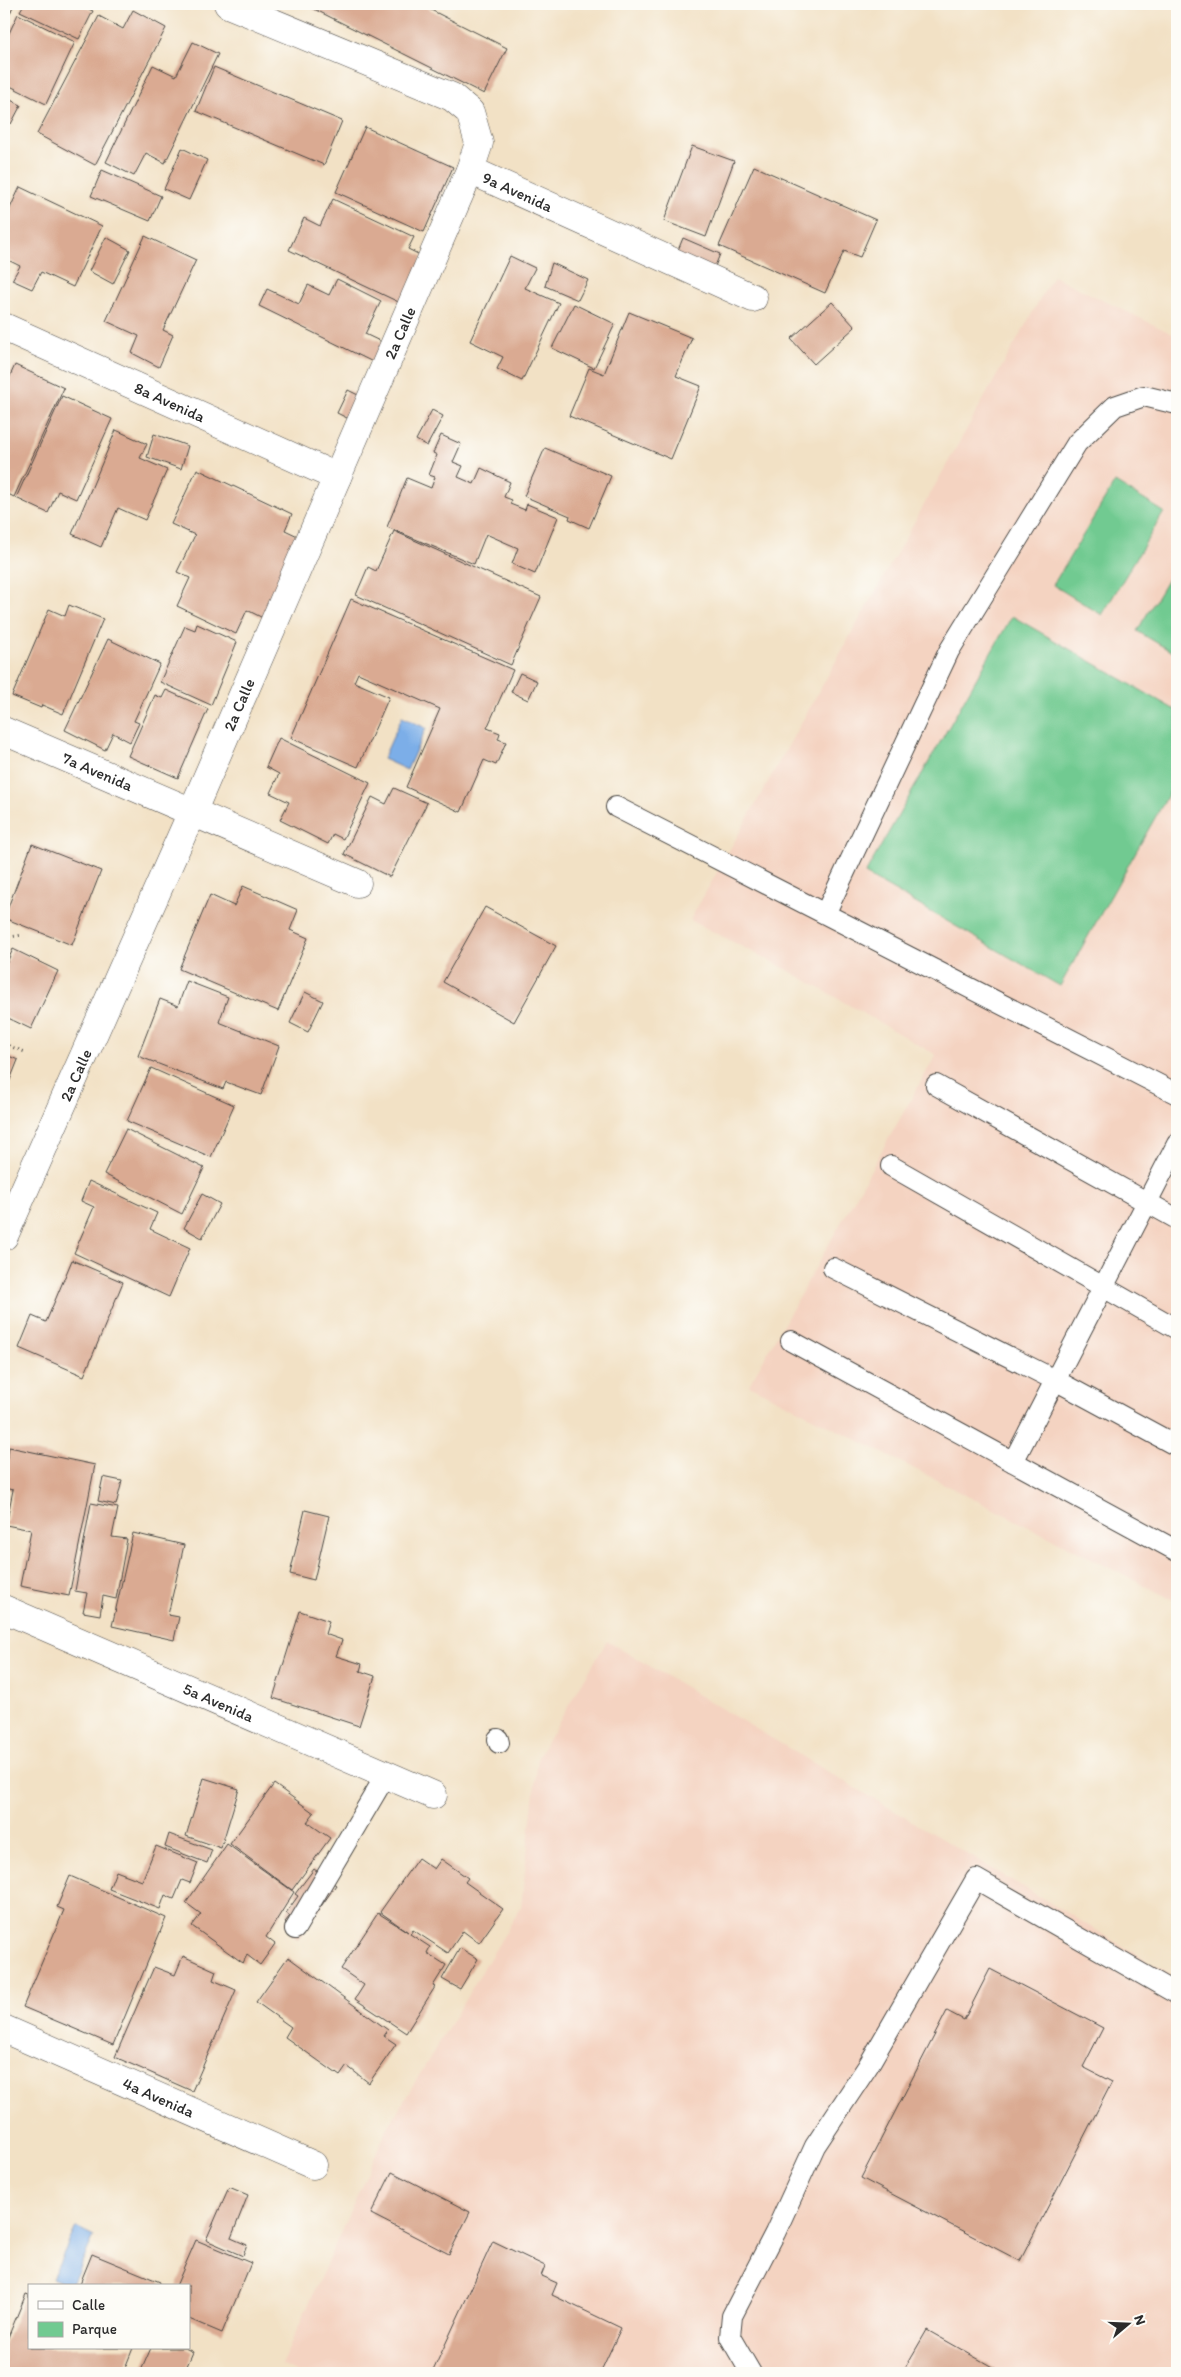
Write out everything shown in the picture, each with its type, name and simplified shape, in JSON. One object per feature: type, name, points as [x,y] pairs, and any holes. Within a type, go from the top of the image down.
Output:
[{"type":"street","name":"9a Avenida","points":[[228,4],[452,97],[470,112],[479,143],[470,170],[753,298]]},
{"type":"street","name":"2a Calle","points":[[4,1236],[8,1208],[193,810],[470,170]]},
{"type":"street","name":"8a Avenida","points":[[4,327],[337,478]]},
{"type":"street","name":"7a Avenida","points":[[4,731],[193,810],[357,883]]},
{"type":"street","name":"5a Avenida","points":[[4,1609],[432,1794]]},
{"type":"street","name":"4a Avenida","points":[[4,2029],[314,2165]]},
{"type":"lane","points":[[825,914],[949,651],[1077,443],[1115,406],[1144,396],[1177,404]]},
{"type":"lane","points":[[616,806],[1177,1094]]},
{"type":"lane","points":[[936,1085],[1177,1219]]},
{"type":"lane","points":[[1013,1462],[1177,1144]]},
{"type":"lane","points":[[891,1166],[1177,1329]]},
{"type":"lane","points":[[833,1268],[1055,1380],[1177,1446]]},
{"type":"lane","points":[[791,1341],[1177,1551]]},
{"type":"lane","points":[[295,1929],[386,1775]]},
{"type":"lane","points":[[751,2373],[730,2337],[732,2316],[775,2233],[815,2146],[868,2066],[976,1879],[1177,1994]]},
{"type":"path","points":[[4,938],[22,935]]},
{"type":"path","points":[[4,1044],[26,1052]]},
{"type":"shaded area","points":[[1053,276],[1177,336],[1177,1602],[749,1385],[936,1055],[788,970],[690,920]]},
{"type":"shaded area","points":[[607,1641],[1177,1978],[1177,2373],[298,2373],[281,2365],[388,2127],[521,1907],[538,1757]]},
{"type":"green space","points":[[1115,482],[1164,512],[1102,615],[1053,585]]},
{"type":"green space","points":[[1177,564],[1177,655],[1137,631]]},
{"type":"green space","points":[[1012,616],[1177,711],[1177,779],[1060,986],[865,874]]},
{"type":"water","points":[[402,717],[426,728],[407,770],[383,759]]},
{"type":"water","points":[[76,2227],[94,2236],[72,2284],[66,2284],[52,2278]]},
{"type":"building","points":[[4,4],[14,4],[4,27]]},
{"type":"building","points":[[24,4],[78,4],[93,11],[79,39],[20,11]]},
{"type":"building","points":[[312,4],[419,4],[507,48],[484,94],[310,7]]},
{"type":"building","points":[[133,10],[166,28],[95,165],[37,134],[99,16],[123,29]]},
{"type":"building","points":[[18,14],[75,42],[46,104],[4,83],[4,44]]},
{"type":"building","points":[[193,42],[218,54],[165,163],[146,153],[134,176],[106,162],[153,65],[176,76]]},
{"type":"building","points":[[214,67],[342,121],[324,165],[196,111]]},
{"type":"building","points":[[4,97],[21,105],[11,124],[4,120]]},
{"type":"building","points":[[365,127],[453,167],[424,232],[336,192]]},
{"type":"building","points":[[692,146],[734,161],[706,237],[664,221]]},
{"type":"building","points":[[182,148],[207,160],[189,200],[164,189]]},
{"type":"building","points":[[754,166],[876,220],[860,257],[844,251],[825,293],[719,246]]},
{"type":"building","points":[[102,170],[161,196],[150,221],[91,196]]},
{"type":"building","points":[[20,187],[102,226],[73,287],[41,272],[32,289],[12,280],[20,266],[4,258],[4,221]]},
{"type":"building","points":[[333,199],[414,237],[408,249],[422,256],[409,307],[289,250],[304,218],[320,226]]},
{"type":"building","points":[[145,236],[196,260],[163,330],[173,335],[159,367],[132,353],[139,336],[106,321]]},
{"type":"building","points":[[106,237],[130,250],[113,284],[89,271]]},
{"type":"building","points":[[683,238],[720,254],[707,286],[670,270]]},
{"type":"building","points":[[510,256],[535,268],[525,288],[559,303],[522,381],[497,369],[503,357],[470,341]]},
{"type":"building","points":[[552,263],[588,280],[578,300],[545,286]]},
{"type":"building","points":[[337,279],[381,301],[365,334],[388,345],[379,365],[259,306],[267,289],[299,304],[308,285],[329,295]]},
{"type":"building","points":[[832,302],[855,327],[814,364],[791,339]]},
{"type":"building","points":[[574,304],[615,324],[594,368],[552,348]]},
{"type":"building","points":[[629,312],[692,338],[676,376],[701,386],[671,459],[569,416],[589,368],[604,374]]},
{"type":"building","points":[[15,365],[64,388],[14,497],[4,492],[4,389]]},
{"type":"building","points":[[348,390],[374,403],[363,426],[337,413]]},
{"type":"building","points":[[62,396],[112,419],[76,499],[58,491],[48,513],[16,498]]},
{"type":"building","points":[[432,410],[443,416],[427,446],[416,440]]},
{"type":"building","points":[[116,430],[147,444],[140,458],[167,470],[145,520],[118,508],[101,547],[72,534]]},
{"type":"building","points":[[154,434],[188,446],[181,469],[147,457]]},
{"type":"building","points":[[441,435],[461,444],[453,462],[463,466],[458,477],[474,484],[481,468],[510,482],[504,497],[512,500],[510,504],[525,510],[527,504],[558,517],[535,574],[512,564],[518,548],[486,534],[474,564],[387,527],[407,478],[431,488],[435,477],[429,475],[437,455],[433,453]]},
{"type":"building","points":[[545,448],[611,476],[589,528],[569,519],[570,516],[524,496]]},
{"type":"building","points":[[197,469],[292,514],[285,530],[304,539],[267,620],[247,610],[236,634],[177,606],[190,578],[177,572],[195,535],[171,524]]},
{"type":"building","points":[[394,531],[541,597],[511,665],[356,595],[368,567],[376,571]]},
{"type":"building","points":[[351,599],[513,670],[487,728],[500,733],[498,739],[506,742],[496,765],[484,760],[461,812],[406,787],[440,709],[358,673],[354,682],[389,697],[358,767],[291,738]]},
{"type":"building","points":[[69,605],[103,619],[63,714],[42,705],[41,708],[12,696],[49,609],[65,616]]},
{"type":"building","points":[[197,624],[237,642],[211,705],[160,682],[185,626],[195,630]]},
{"type":"building","points":[[108,639],[160,664],[134,721],[139,723],[130,742],[113,733],[105,750],[65,730]]},
{"type":"building","points":[[520,673],[537,681],[528,700],[511,692]]},
{"type":"building","points":[[166,690],[208,709],[178,778],[128,756],[155,695],[162,698]]},
{"type":"building","points":[[279,738],[370,783],[343,839],[333,834],[328,844],[280,820],[289,802],[270,793],[279,774],[266,767]]},
{"type":"building","points":[[394,788],[427,803],[390,877],[344,854],[372,797],[386,804]]},
{"type":"building","points":[[32,844],[101,871],[72,945],[4,918]]},
{"type":"building","points":[[243,886],[298,910],[290,930],[308,938],[278,1011],[179,969],[210,895],[234,906]]},
{"type":"building","points":[[485,907],[556,946],[514,1022],[443,982]]},
{"type":"building","points":[[13,949],[58,971],[31,1029],[4,1016],[4,969]]},
{"type":"building","points":[[187,981],[228,997],[219,1022],[279,1046],[261,1095],[226,1082],[223,1089],[138,1056],[160,999],[178,1006]]},
{"type":"building","points":[[305,992],[323,1001],[308,1032],[290,1023]]},
{"type":"building","points":[[4,1054],[18,1060],[4,1095]]},
{"type":"building","points":[[151,1068],[234,1105],[211,1157],[127,1121]]},
{"type":"building","points":[[126,1129],[204,1168],[182,1214],[104,1174]]},
{"type":"building","points":[[89,1181],[157,1213],[150,1229],[190,1248],[169,1297],[74,1253],[94,1207],[81,1201]]},
{"type":"building","points":[[202,1194],[220,1204],[202,1238],[184,1228]]},
{"type":"building","points":[[72,1260],[123,1282],[84,1376],[19,1348],[32,1316],[46,1322]]},
{"type":"building","points":[[9,1447],[95,1465],[69,1596],[20,1586],[31,1530],[6,1525],[13,1490],[4,1488]]},
{"type":"building","points":[[103,1477],[122,1481],[116,1505],[98,1501]]},
{"type":"building","points":[[91,1503],[118,1508],[112,1537],[127,1539],[116,1599],[103,1596],[100,1615],[83,1612],[87,1593],[75,1591]]},
{"type":"building","points":[[305,1510],[329,1516],[314,1580],[290,1574]]},
{"type":"building","points":[[133,1533],[184,1545],[168,1615],[179,1617],[174,1640],[112,1626]]},
{"type":"building","points":[[300,1611],[329,1621],[325,1634],[342,1640],[336,1656],[362,1664],[360,1671],[375,1676],[359,1726],[273,1698]]},
{"type":"building","points":[[204,1778],[239,1789],[221,1848],[186,1836]]},
{"type":"building","points":[[274,1784],[314,1813],[307,1822],[330,1838],[292,1890],[230,1844]]},
{"type":"building","points":[[169,1834],[212,1850],[207,1863],[165,1847]]},
{"type":"building","points":[[227,1844],[294,1892],[266,1937],[275,1944],[260,1965],[247,1955],[243,1963],[192,1926],[201,1914],[186,1903]]},
{"type":"building","points":[[156,1846],[198,1863],[190,1883],[182,1880],[174,1899],[165,1895],[160,1909],[109,1889],[116,1871],[142,1881]]},
{"type":"building","points":[[418,1858],[434,1869],[441,1859],[468,1878],[465,1882],[503,1909],[479,1943],[463,1931],[448,1953],[413,1930],[410,1934],[430,1947],[427,1953],[446,1965],[433,1986],[435,1987],[406,2033],[355,1999],[364,1985],[341,1969],[378,1913],[408,1932],[380,1912]]},
{"type":"building","points":[[314,1869],[336,1885],[298,1939],[290,1933],[293,1928],[285,1922],[290,1916],[286,1913],[298,1896],[295,1894]]},
{"type":"building","points":[[70,1876],[166,1918],[113,2045],[23,2007],[64,1910],[57,1907]]},
{"type":"building","points":[[460,1948],[478,1959],[460,1989],[442,1979]]},
{"type":"building","points":[[183,1956],[216,1971],[213,1980],[236,1990],[192,2091],[115,2057],[154,1967],[175,1975]]},
{"type":"building","points":[[288,1957],[388,2030],[384,2036],[396,2044],[369,2083],[347,2066],[340,2076],[285,2037],[291,2027],[256,2002]]},
{"type":"building","points":[[990,1969],[1103,2028],[1083,2067],[1112,2082],[1020,2261],[861,2178],[947,2011],[964,2020]]},
{"type":"building","points":[[392,2172],[470,2212],[449,2254],[371,2214]]},
{"type":"building","points":[[229,2187],[248,2195],[231,2238],[247,2245],[243,2256],[206,2240]]},
{"type":"building","points":[[196,2240],[251,2263],[222,2333],[190,2319],[190,2284],[177,2284]]},
{"type":"building","points":[[493,2241],[545,2266],[541,2276],[557,2283],[552,2295],[621,2328],[600,2373],[432,2373]]},
{"type":"building","points":[[92,2254],[160,2282],[160,2284],[80,2284]]},
{"type":"building","points":[[26,2294],[28,2295],[28,2350],[132,2350],[123,2373],[4,2373],[4,2347]]},
{"type":"building","points":[[927,2330],[1003,2373],[902,2373]]},
{"type":"building","points":[[150,2350],[189,2350],[193,2352],[184,2373],[140,2373]]}]
